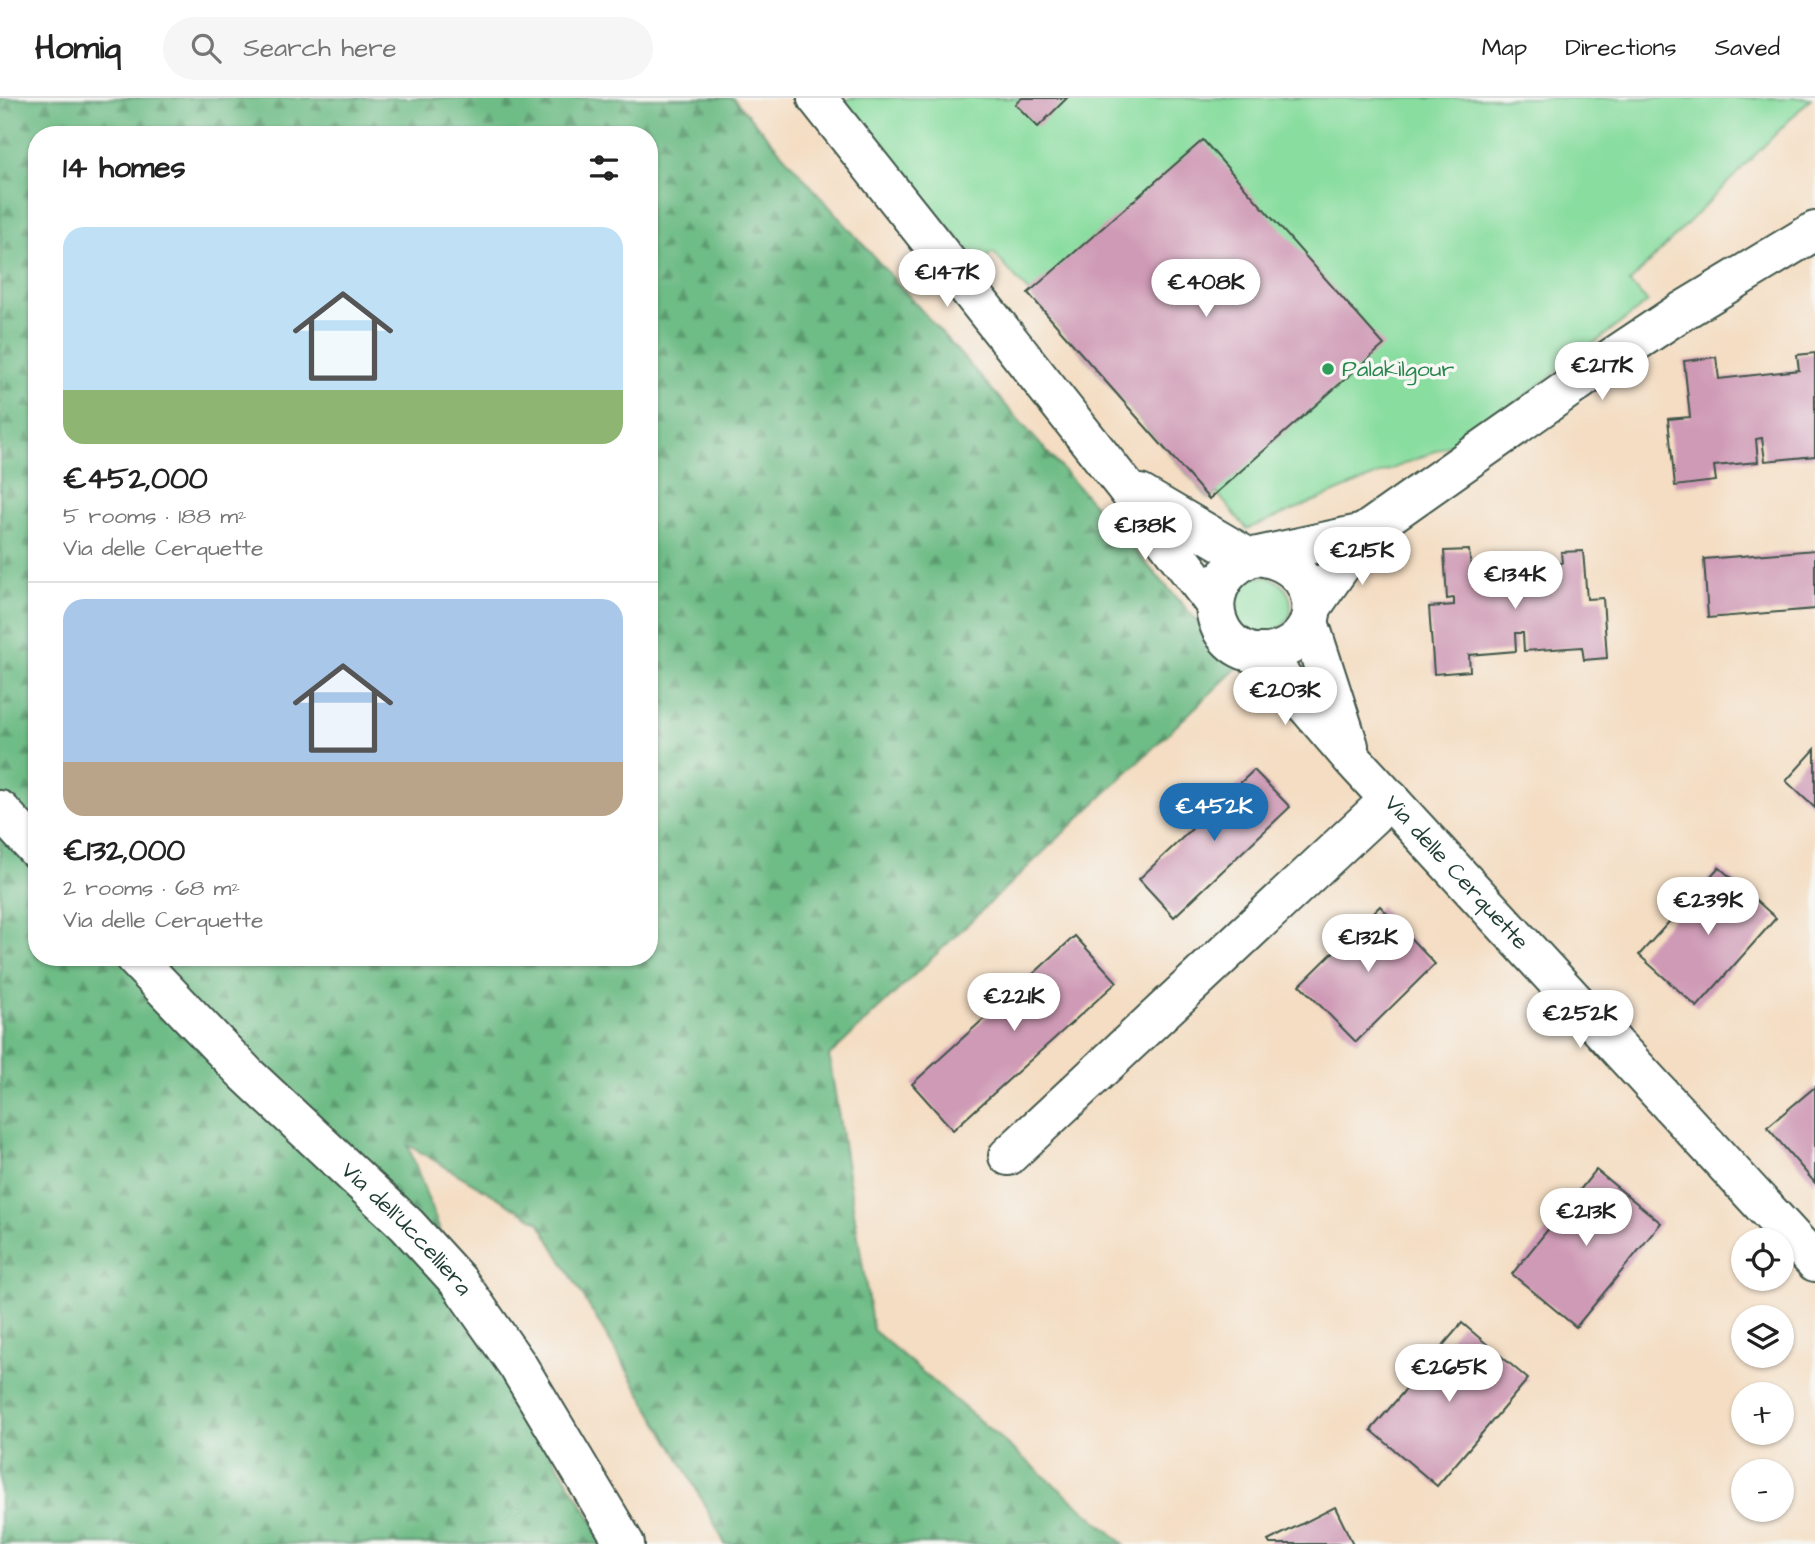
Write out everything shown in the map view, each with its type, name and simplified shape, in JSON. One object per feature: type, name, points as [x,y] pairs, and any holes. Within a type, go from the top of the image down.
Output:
[{"type":"street","points":[[817,98],[1214,603]]},
{"type":"street","points":[[1364,533],[1257,557],[1236,565],[1225,575],[1217,588],[1214,603],[1216,618],[1223,632],[1233,643],[1246,650],[1261,653],[1277,652],[1290,645],[1301,635],[1310,614],[1364,533],[1616,355],[1815,231]]},
{"type":"street","points":[[1123,484],[1257,557],[1280,559],[1293,567],[1310,592],[1310,614]]},
{"type":"street","name":"Via delle Cerquette","points":[[1310,614],[1354,761]]},
{"type":"street","name":"Via delle Cerquette","points":[[1261,653],[1354,761],[1811,1251]]},
{"type":"street","points":[[1008,1156],[1390,799]]},
{"type":"street","points":[[0,810],[28,840]]},
{"type":"street","name":"Via dell'Uccelliera","points":[[143,966],[246,1074],[400,1218],[451,1273],[513,1358],[625,1544]]},
{"type":"green space","points":[[0,98],[733,98],[1238,667],[829,1056],[873,1330],[1124,1544],[725,1544],[685,1468],[539,1222],[408,1145],[481,1341],[607,1544],[0,1544]]},
{"type":"green space","name":"Palakilgour","points":[[850,98],[1811,98],[1629,283],[1648,302],[1472,436],[1247,529],[1217,493],[1209,499],[993,252],[979,263],[844,104]]},
{"type":"green space","points":[[1256,577],[1268,577],[1283,585],[1291,600],[1291,612],[1283,627],[1268,635],[1256,635],[1241,627],[1233,612],[1233,600],[1241,585]]},
{"type":"building","points":[[1022,98],[1067,98],[1038,127],[1015,104]]},
{"type":"building","name":"Palakilgour","points":[[1203,140],[1384,345],[1209,499],[1028,293]]},
{"type":"building","points":[[1815,353],[1815,456],[1765,461],[1762,438],[1756,439],[1758,462],[1714,466],[1716,481],[1675,486],[1668,419],[1690,417],[1684,361],[1716,357],[1719,379],[1799,370],[1797,355]]},
{"type":"building","points":[[1469,550],[1471,569],[1562,563],[1561,552],[1583,551],[1587,599],[1603,598],[1607,658],[1584,660],[1582,647],[1524,651],[1523,633],[1515,633],[1516,651],[1469,655],[1470,671],[1434,674],[1429,607],[1454,605],[1454,598],[1447,599],[1444,551]]},
{"type":"building","points":[[1815,550],[1815,609],[1708,618],[1704,559]]},
{"type":"building","points":[[1815,749],[1815,808],[1786,781]]},
{"type":"building","points":[[1254,770],[1290,807],[1174,917],[1139,879]]},
{"type":"building","points":[[1719,867],[1776,918],[1697,1007],[1639,955]]},
{"type":"building","points":[[1380,906],[1435,964],[1356,1042],[1300,985]]},
{"type":"building","points":[[1075,936],[1117,982],[953,1130],[912,1084]]},
{"type":"building","points":[[1815,1087],[1815,1183],[1767,1127]]},
{"type":"building","points":[[1596,1170],[1661,1223],[1576,1327],[1512,1274]]},
{"type":"building","points":[[1462,1323],[1528,1379],[1437,1486],[1371,1430]]},
{"type":"building","points":[[1335,1507],[1353,1544],[1270,1544],[1268,1541]]},
{"type":"place","name":"Palakilgour","points":[[1328,369]]}]
